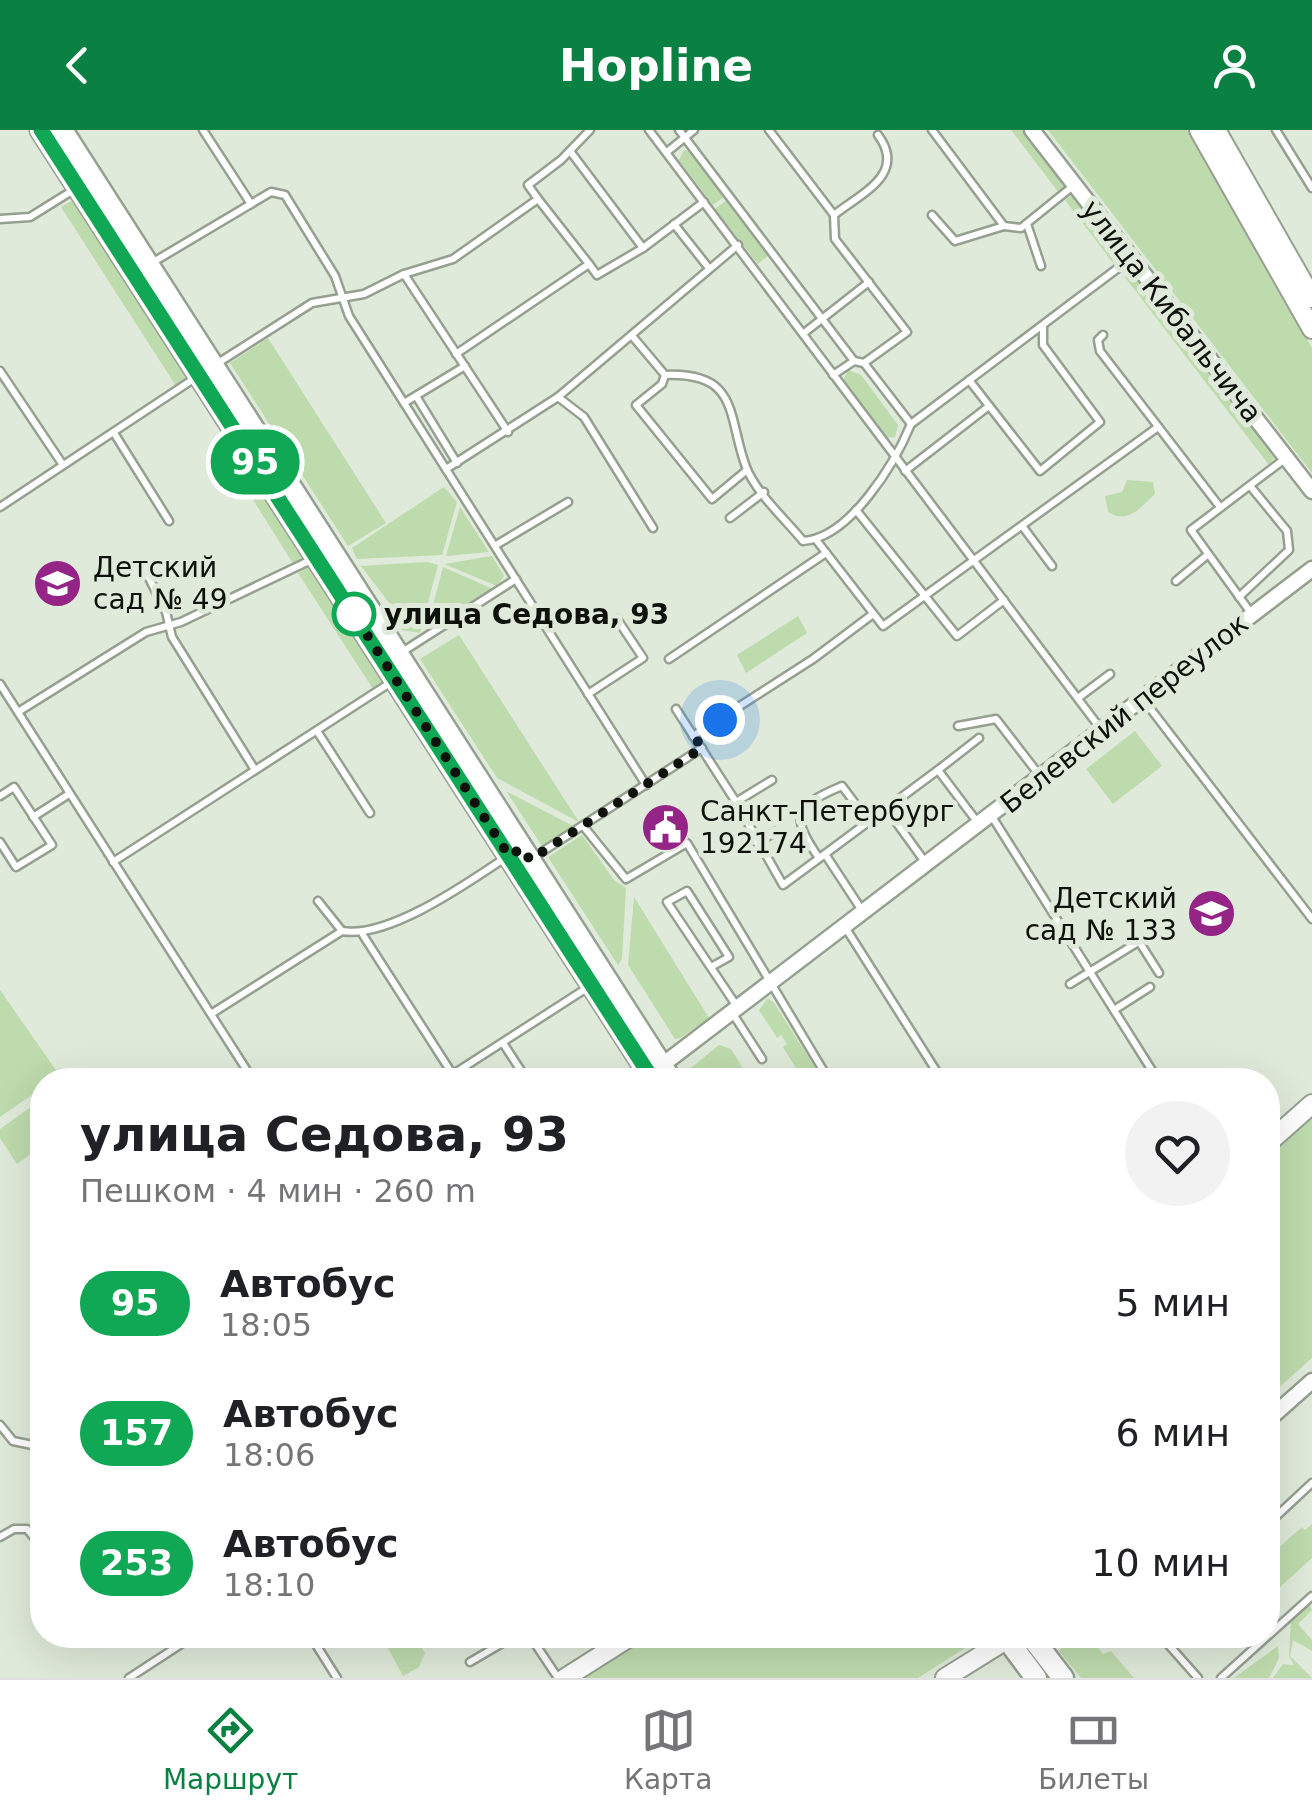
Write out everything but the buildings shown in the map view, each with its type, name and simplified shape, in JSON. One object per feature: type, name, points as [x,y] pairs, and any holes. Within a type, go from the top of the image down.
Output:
[{"type":"main road","points":[[41,130],[85,182],[654,1068]]},
{"type":"main road","points":[[62,130],[85,182]]},
{"type":"main road","points":[[1016,1648],[1036,1678]]},
{"type":"main road","points":[[1040,1648],[1063,1678]]},
{"type":"street","name":"улица Кибальчича","points":[[1032,130],[1312,491]]},
{"type":"street","points":[[1198,130],[1312,329]]},
{"type":"street","points":[[1216,130],[1312,298]]},
{"type":"street","name":"Белевский переулок","points":[[668,1068],[864,912],[1312,569]]},
{"type":"street","points":[[1280,1132],[1312,1104]]},
{"type":"street","points":[[1280,1410],[1310,1385]]},
{"type":"street","points":[[561,1678],[611,1648]]},
{"type":"street","points":[[945,1678],[990,1648]]},
{"type":"lane","points":[[203,130],[250,204]]},
{"type":"lane","points":[[590,130],[528,185],[598,275],[643,248],[704,202]]},
{"type":"lane","points":[[650,130],[1101,730]]},
{"type":"lane","points":[[678,130],[854,361],[864,363],[911,424]]},
{"type":"lane","points":[[666,152],[694,130]]},
{"type":"lane","points":[[769,130],[834,214],[835,239],[907,332],[864,363]]},
{"type":"lane","points":[[932,130],[1004,226],[1012,229],[1027,224],[1074,186]]},
{"type":"lane","points":[[1276,130],[1312,188]]},
{"type":"lane","points":[[834,214],[886,175],[890,164],[888,149],[878,135]]},
{"type":"lane","points":[[570,151],[643,248]]},
{"type":"lane","points":[[0,219],[30,217],[85,182]]},
{"type":"lane","points":[[141,270],[271,192],[285,195],[335,276],[348,316],[646,785]]},
{"type":"lane","points":[[0,507],[312,302],[364,294],[404,274],[453,260],[538,198]]},
{"type":"lane","points":[[932,215],[955,241],[1004,226]]},
{"type":"lane","points":[[674,224],[708,268]]},
{"type":"lane","points":[[1027,224],[1040,266]]},
{"type":"lane","points":[[446,469],[558,396],[738,246]]},
{"type":"lane","points":[[633,336],[665,374],[708,381],[726,397],[746,470],[803,542],[816,540],[856,510],[896,460],[911,424],[1130,259]]},
{"type":"lane","points":[[456,354],[590,264]]},
{"type":"lane","points":[[404,274],[508,432]]},
{"type":"lane","points":[[804,333],[869,282]]},
{"type":"lane","points":[[969,380],[1040,471],[1100,422],[1043,345],[1043,324]]},
{"type":"lane","points":[[1103,335],[1098,340],[1100,352],[1220,507]]},
{"type":"lane","points":[[833,376],[854,361]]},
{"type":"lane","points":[[404,403],[465,366]]},
{"type":"lane","points":[[0,371],[63,466]]},
{"type":"lane","points":[[665,374],[662,384],[636,405],[712,499],[746,470]]},
{"type":"lane","points":[[416,396],[457,462]]},
{"type":"lane","points":[[558,396],[584,417],[653,528]]},
{"type":"lane","points":[[904,471],[989,406]]},
{"type":"lane","points":[[816,540],[883,626],[1158,427]]},
{"type":"lane","points":[[114,433],[168,521]]},
{"type":"lane","points":[[1252,614],[1206,556],[1191,530],[1286,458]]},
{"type":"lane","points":[[1238,596],[1289,550],[1287,531],[1252,487]]},
{"type":"lane","points":[[730,518],[764,492]]},
{"type":"lane","points":[[496,545],[568,502]]},
{"type":"lane","points":[[856,510],[957,636],[1004,600]]},
{"type":"lane","points":[[1023,527],[1052,566]]},
{"type":"lane","points":[[18,712],[146,632],[169,626],[323,553]]},
{"type":"lane","points":[[670,658],[826,553]]},
{"type":"lane","points":[[1176,580],[1206,556]]},
{"type":"lane","points":[[147,574],[172,638],[255,770]]},
{"type":"lane","points":[[113,862],[317,731],[516,580]]},
{"type":"lane","points":[[694,736],[813,659],[873,614]]},
{"type":"lane","points":[[588,694],[643,658],[617,618]]},
{"type":"lane","points":[[1078,698],[1110,674]]},
{"type":"lane","points":[[0,684],[245,1068]]},
{"type":"lane","points":[[1144,698],[1312,918]]},
{"type":"lane","points":[[676,709],[736,802],[783,886],[979,738]]},
{"type":"lane","points":[[958,726],[996,719],[1040,777]]},
{"type":"lane","points":[[317,731],[370,813]]},
{"type":"lane","points":[[318,901],[342,931],[363,935],[584,827],[702,748]]},
{"type":"lane","points":[[938,770],[985,819],[1091,972],[1150,1068]]},
{"type":"lane","points":[[736,802],[772,780]]},
{"type":"lane","points":[[864,912],[800,826],[801,810],[808,802],[842,786],[869,822]]},
{"type":"lane","points":[[0,796],[14,787],[52,845],[16,867],[0,842]]},
{"type":"lane","points":[[34,817],[69,794]]},
{"type":"lane","points":[[886,808],[926,864]]},
{"type":"lane","points":[[584,827],[626,879],[687,843],[769,973],[770,986],[822,1068]]},
{"type":"lane","points":[[757,843],[774,832]]},
{"type":"lane","points":[[711,967],[730,956],[687,891],[668,902],[711,967],[762,1059]]},
{"type":"lane","points":[[845,927],[934,1068]]},
{"type":"lane","points":[[211,1014],[342,931]]},
{"type":"lane","points":[[1070,984],[1156,931]]},
{"type":"lane","points":[[363,935],[448,1068]]},
{"type":"lane","points":[[1140,944],[1158,973]]},
{"type":"lane","points":[[462,1068],[598,981]]},
{"type":"lane","points":[[1114,1010],[1150,987]]},
{"type":"lane","points":[[503,1043],[519,1068]]},
{"type":"lane","points":[[0,1425],[13,1441],[30,1445]]},
{"type":"lane","points":[[1280,1513],[1312,1483]]},
{"type":"lane","points":[[0,1536],[14,1529],[30,1533]]},
{"type":"lane","points":[[1280,1625],[1312,1596]]},
{"type":"lane","points":[[130,1678],[177,1648]]},
{"type":"lane","points":[[318,1648],[337,1678]]},
{"type":"lane","points":[[470,1662],[493,1648]]},
{"type":"lane","points":[[539,1648],[561,1678]]},
{"type":"lane","points":[[1171,1648],[1198,1678]]},
{"type":"lane","points":[[1221,1678],[1254,1648]]},
{"type":"green space","points":[[1011,130],[1022,130],[1066,186],[1059,193]]},
{"type":"green space","points":[[1048,130],[1187,130],[1312,348],[1312,473]]},
{"type":"green space","points":[[684,150],[690,151],[725,196],[713,205],[679,160]]},
{"type":"green space","points":[[1072,195],[1113,248],[1113,263],[1065,200]]},
{"type":"green space","points":[[728,199],[770,254],[758,264],[715,209]]},
{"type":"green space","points":[[73,200],[187,377],[176,386],[61,207]]},
{"type":"green space","points":[[1124,276],[1138,281],[1274,458],[1269,465]]},
{"type":"green space","points":[[268,338],[386,523],[348,546],[230,363]]},
{"type":"green space","points":[[848,370],[861,375],[898,425],[895,437],[885,438],[843,381]]},
{"type":"green space","points":[[225,436],[303,558],[294,565],[216,441]]},
{"type":"green space","points":[[1127,480],[1153,482],[1155,494],[1134,513],[1122,517],[1108,512],[1105,496],[1122,492]]},
{"type":"green space","points":[[444,487],[457,502],[442,555],[357,559],[352,548]]},
{"type":"green space","points":[[460,507],[489,552],[446,556]]},
{"type":"green space","points":[[492,556],[504,576],[497,586],[444,564]]},
{"type":"green space","points":[[427,562],[438,565],[420,633],[402,630],[393,608],[361,566]]},
{"type":"green space","points":[[309,567],[382,681],[373,689],[298,573]]},
{"type":"green space","points":[[443,567],[493,589],[427,633],[426,632]]},
{"type":"green space","points":[[798,616],[807,633],[746,673],[737,655]]},
{"type":"green space","points":[[459,635],[579,822],[497,778],[420,659]]},
{"type":"green space","points":[[1135,731],[1162,766],[1113,804],[1086,769]]},
{"type":"green space","points":[[506,791],[573,826],[542,846]]},
{"type":"green space","points":[[582,835],[614,880],[626,888],[622,959],[618,965],[548,857]]},
{"type":"green space","points":[[634,897],[709,1018],[680,1038],[675,1039],[628,965]]},
{"type":"green space","points":[[0,990],[54,1068],[30,1068],[30,1096],[0,1117]]},
{"type":"green space","points":[[768,998],[774,1003],[815,1068],[796,1068],[783,1047],[787,1044],[781,1035],[777,1038],[759,1010]]},
{"type":"green space","points":[[719,1045],[731,1049],[742,1067],[741,1068],[691,1068]]},
{"type":"green space","points":[[30,1108],[30,1155],[17,1164],[0,1138],[0,1129]]},
{"type":"green space","points":[[1312,1118],[1312,1358],[1280,1386],[1280,1146]]},
{"type":"green space","points":[[1312,1524],[1312,1558],[1280,1587],[1280,1546],[1302,1527],[1305,1530]]},
{"type":"green space","points":[[1309,1603],[1312,1610],[1298,1624],[1312,1640],[1312,1651],[1293,1640],[1290,1656],[1312,1678],[1273,1678],[1283,1664],[1294,1665],[1289,1656],[1291,1620]]},
{"type":"green space","points":[[388,1648],[422,1648],[425,1653],[419,1667],[403,1676]]},
{"type":"green space","points":[[632,1648],[965,1648],[918,1678],[585,1678]]},
{"type":"green space","points":[[1278,1648],[1279,1658],[1269,1678],[1234,1678]]},
{"type":"green space","points":[[1059,1651],[1111,1651],[1134,1678],[1081,1678]]},
{"type":"bus line","name":"95","points":[[41,130],[645,1068]]},
{"type":"place","name":"Детский сад № 49","points":[[58,583]]},
{"type":"place","name":"улица Седова, 93","points":[[354,614]]},
{"type":"place","name":"Санкт-Петербург 192174","points":[[665,827]]},
{"type":"place","name":"Детский сад № 133","points":[[1212,914]]},
{"type":"route","points":[[354,614],[351,610],[509,856],[522,848],[530,860],[584,827],[702,748],[694,736],[720,720]]}]
